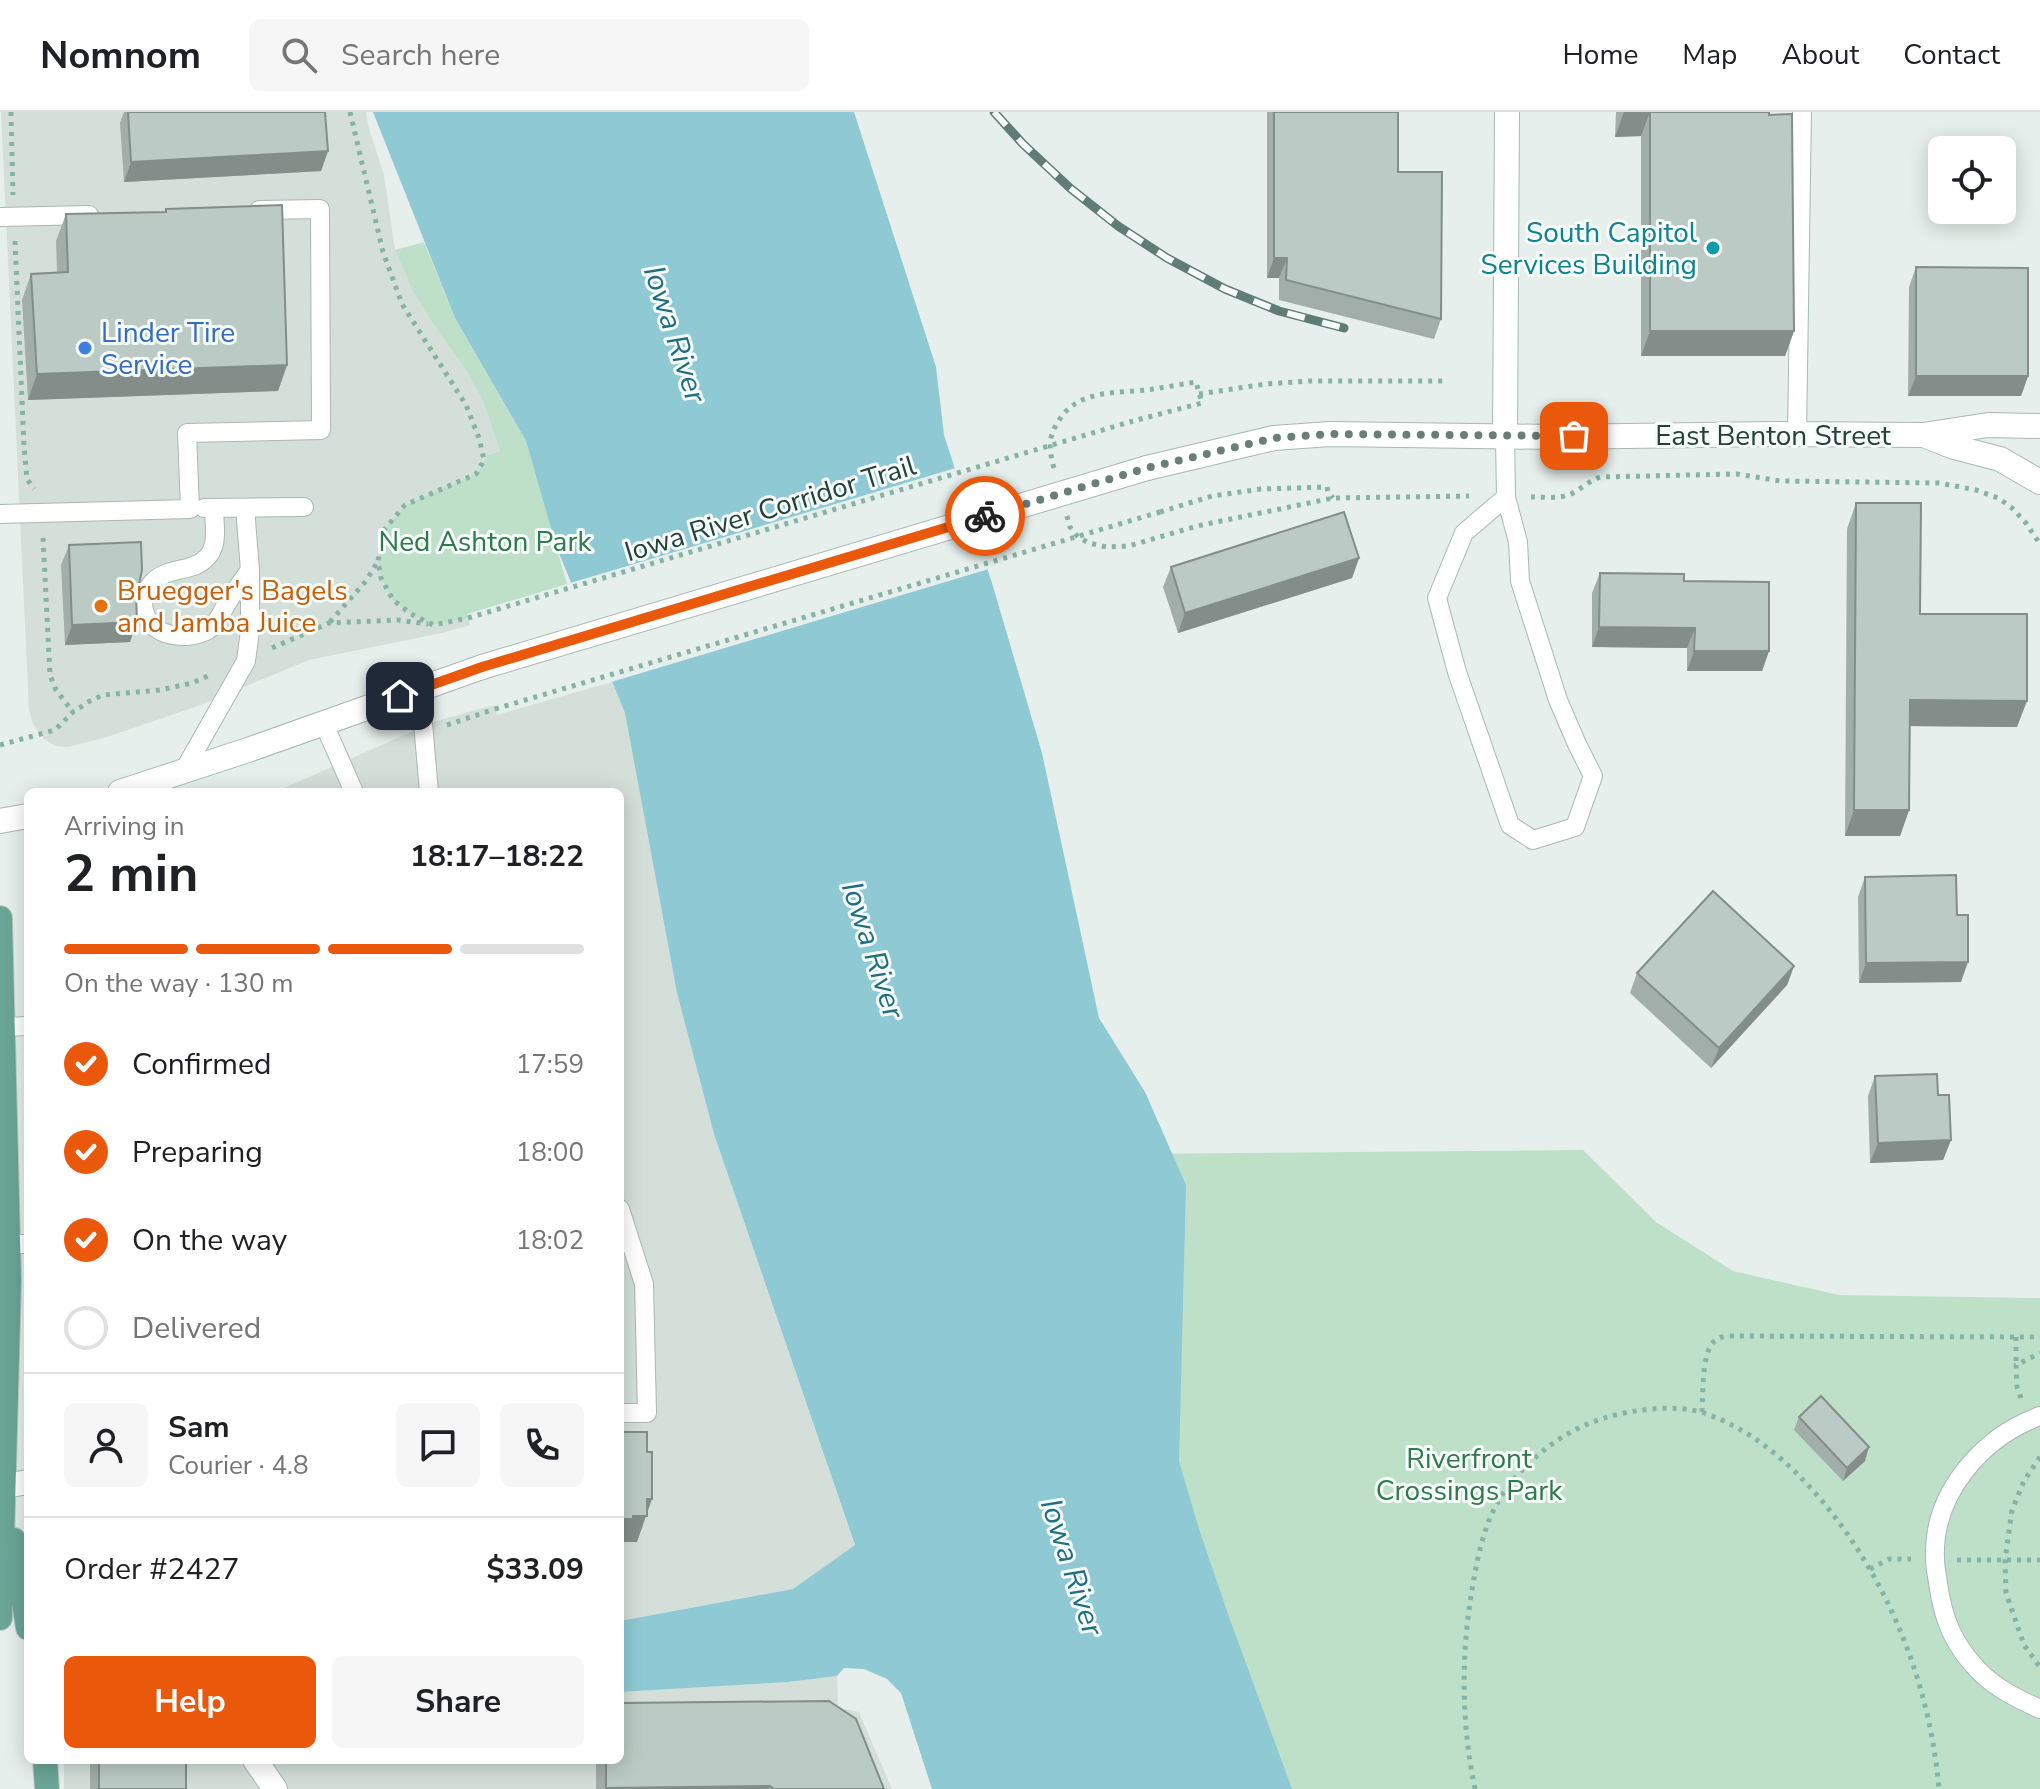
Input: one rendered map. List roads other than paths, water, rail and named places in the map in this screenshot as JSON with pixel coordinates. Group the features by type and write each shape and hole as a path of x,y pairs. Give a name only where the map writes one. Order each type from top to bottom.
{"main road":[{"path":"0,918 3,1027 18,1244 4,1280 11,1485 24,1594"},
{"path":"0,1618 11,1485"},
{"path":"45,1764 47,1789"}],"street":[{"path":"1505,436 1507,112"},
{"name":"East Benton Street","path":"133,788 482,667 1147,468 1274,438 1330,434 1923,435 1988,425 2040,426"},
{"path":"1923,435 2000,459 2040,482"},
{"path":"0,821 24,817"},
{"path":"258,1764 275,1789"}],"lane":[{"path":"1797,434 1802,112"},
{"path":"190,509 187,433 321,430 320,209 243,211"},
{"path":"7,217 106,215"},
{"path":"1505,436 1506,497 1518,542 1520,581 1558,700 1593,776 1575,827 1533,840 1510,825 1457,672 1437,598 1464,533 1506,497"},
{"path":"0,514 304,507"},
{"path":"214,508 215,544 204,560 163,574 152,582 142,606 145,617 155,629 165,634 178,636 208,630 219,620 226,603 250,570"},
{"path":"183,772 246,661 250,631 250,570 245,508"},
{"path":"420,689 429,788"},
{"path":"324,724 352,788"},
{"path":"3,1027 24,1026"},
{"path":"624,1222 644,1284 647,1413 624,1413"},
{"path":"2032,1412 1978,1454 1958,1479 1943,1510 1935,1542 1935,1559 1942,1611 1957,1644 1979,1672 2008,1694 2040,1709"}],"water":[{"name":"Iowa River","path":"373,112 854,112 936,367 944,435 1042,753 1099,1018 1145,1092 1186,1185 1179,1461 1229,1617 1292,1789 932,1789 901,1693 887,1679 864,1669 844,1668 837,1676 788,1682 624,1692 624,1620 793,1589 855,1545 714,1134 677,993 625,713 556,546 526,441 455,318"}],"railway":[{"path":"994,112 1070,188 1118,226 1167,258 1225,289 1279,311 1344,328"}],"place":[{"name":"South Capitol Services Building","path":"1713,248"},
{"name":"Linder Tire Service","path":"85,348"},
{"name":"Bruegger's Bagels and Jamba Juice","path":"101,606"}],"park label":[{"name":"Ned Ashton Park","path":"485,541"},
{"name":"Riverfront Crossings Park","path":"1469,1474"}]}
